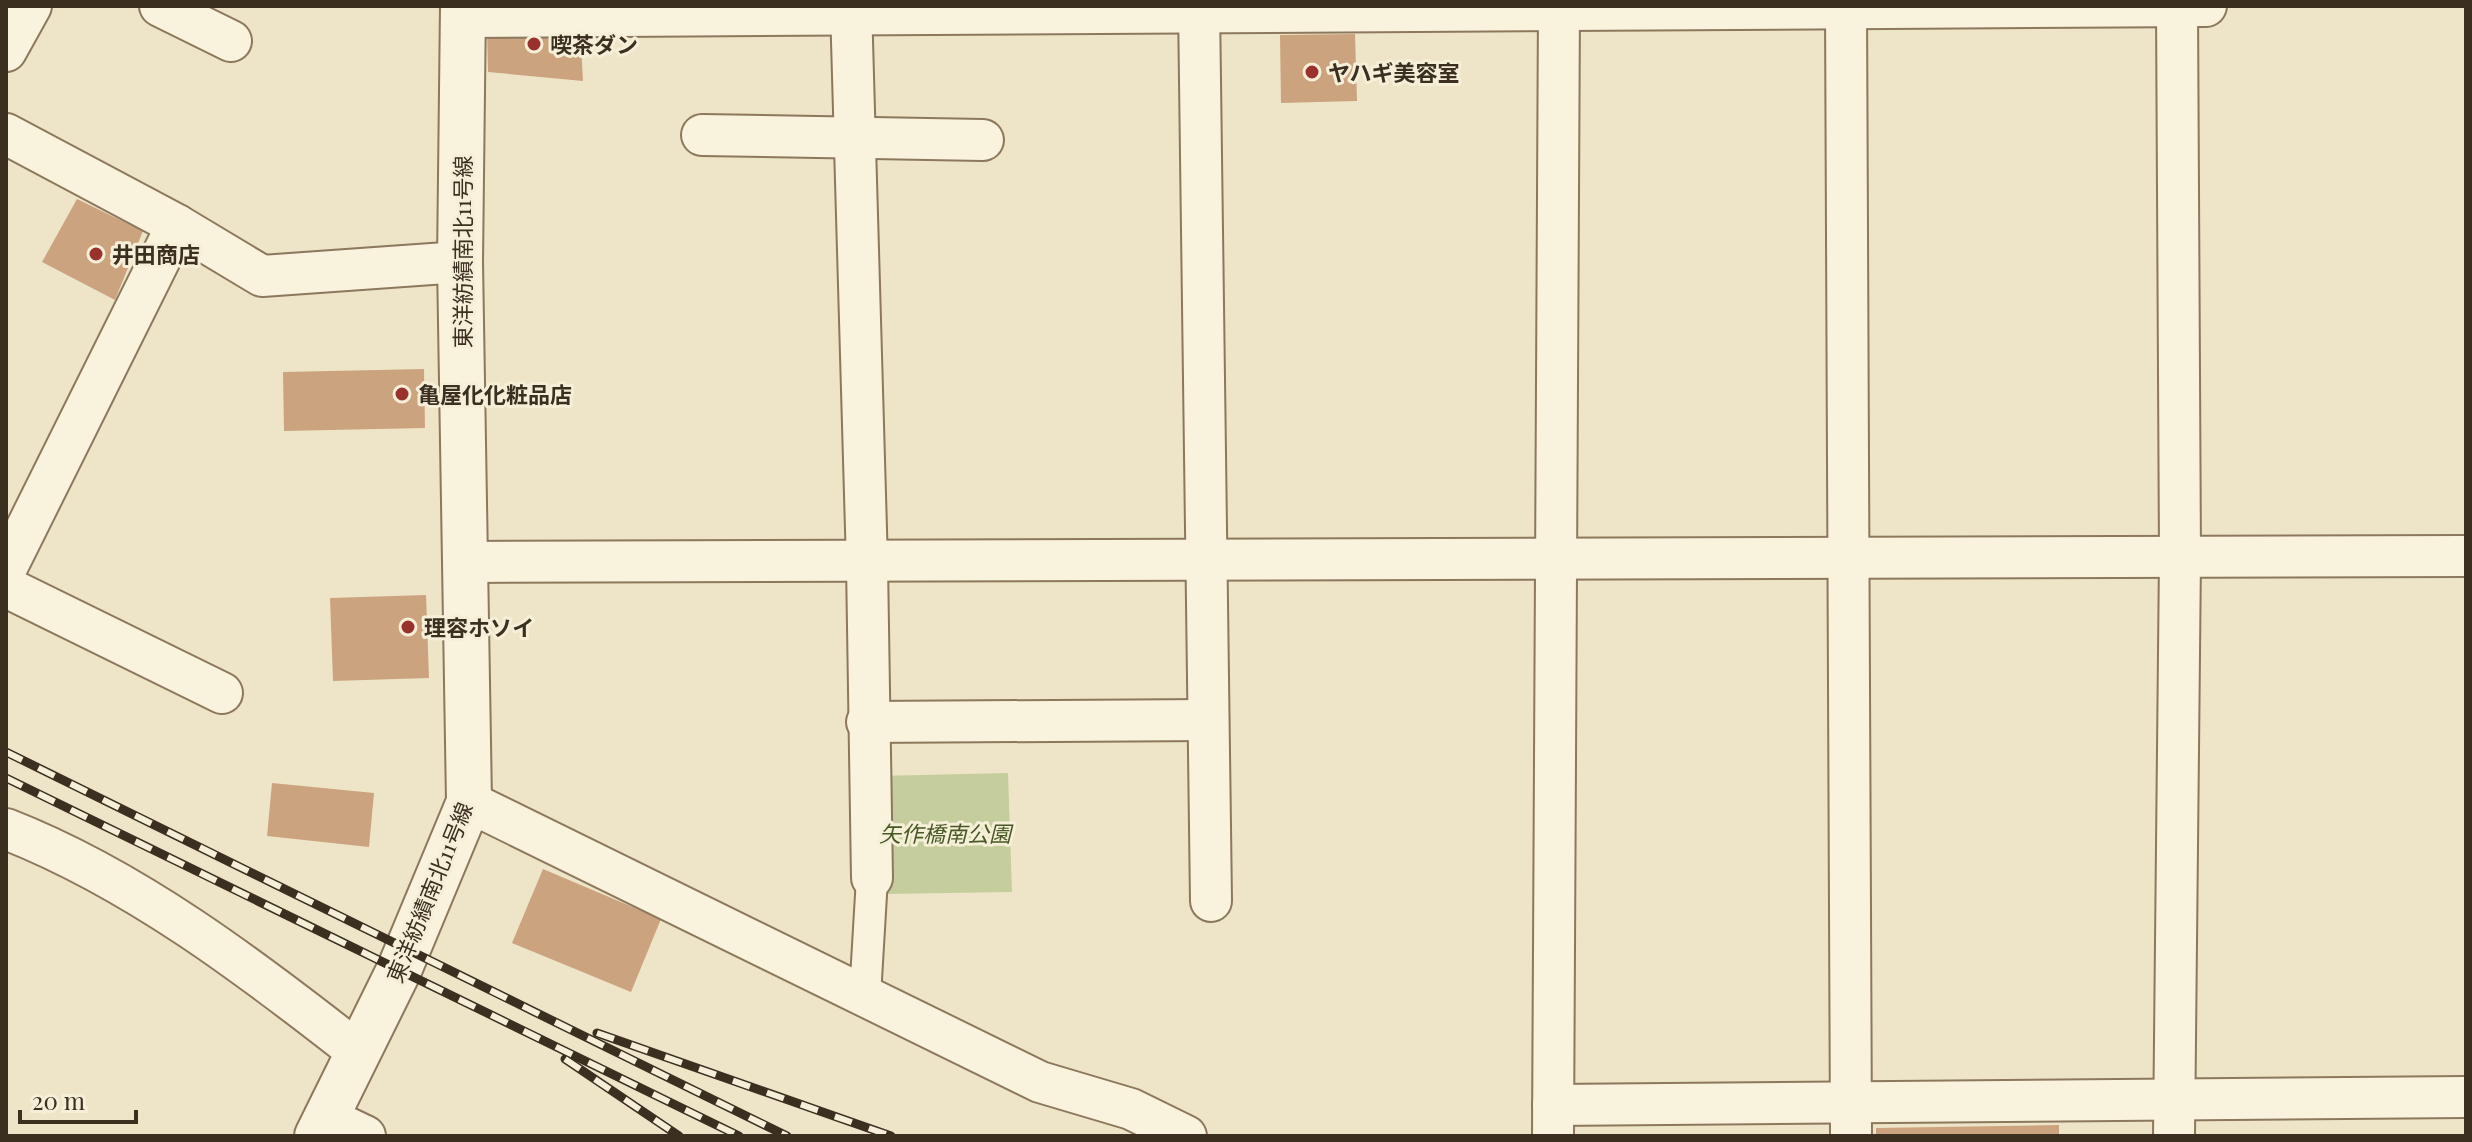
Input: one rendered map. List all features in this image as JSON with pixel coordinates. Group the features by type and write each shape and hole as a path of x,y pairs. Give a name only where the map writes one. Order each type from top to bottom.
{"street":[{"path":"6,51 31,6"},
{"path":"160,6 231,41"},
{"path":"2174,1118 2180,557 2177,6"},
{"path":"463,12 2206,6"},
{"path":"1846,7 1851,1119"},
{"path":"1559,8 1553,1121 2174,1118 2466,1097"},
{"path":"1199,9 1211,901"},
{"path":"851,10 867,564 867,722 872,878 865,996"},
{"name":"東洋紡績南北11号線","path":"336,1130 358,1052 404,960 469,802 460,262 463,12"},
{"path":"6,134 177,225 262,276 460,262"},
{"path":"702,135 983,140"},
{"path":"6,569 177,225"},
{"path":"465,562 867,564 2466,556"},
{"path":"6,587 222,693"},
{"path":"867,722 1208,720"},
{"path":"469,802 1040,1082 1131,1109 1186,1136"},
{"path":"6,829 59,850 251,968 358,1052"}],"green space":[{"name":"矢作橋南公園","path":"1008,773 1012,892 884,894 878,776"}],"building":[{"path":"580,25 583,81 488,72 487,30"},
{"path":"1355,34 1357,101 1281,103 1280,35"},
{"path":"77,199 143,231 115,300 42,262"},
{"path":"424,369 425,428 284,431 283,372"},
{"path":"426,595 429,678 333,681 330,598"},
{"path":"272,783 374,793 369,847 267,836"},
{"path":"543,869 661,919 631,992 512,943"},
{"path":"2059,1125 2059,1136 1876,1136 1876,1128"}],"railway":[{"path":"6,752 787,1136"},
{"path":"6,778 739,1136"},
{"path":"597,1033 891,1136"},
{"path":"565,1059 679,1136"}],"place":[{"name":"喫茶ダン","path":"534,44"},
{"name":"ヤハギ美容室","path":"1312,72"},
{"name":"井田商店","path":"96,254"},
{"name":"亀屋化化粧品店","path":"402,394"},
{"name":"理容ホソイ","path":"408,627"}]}
